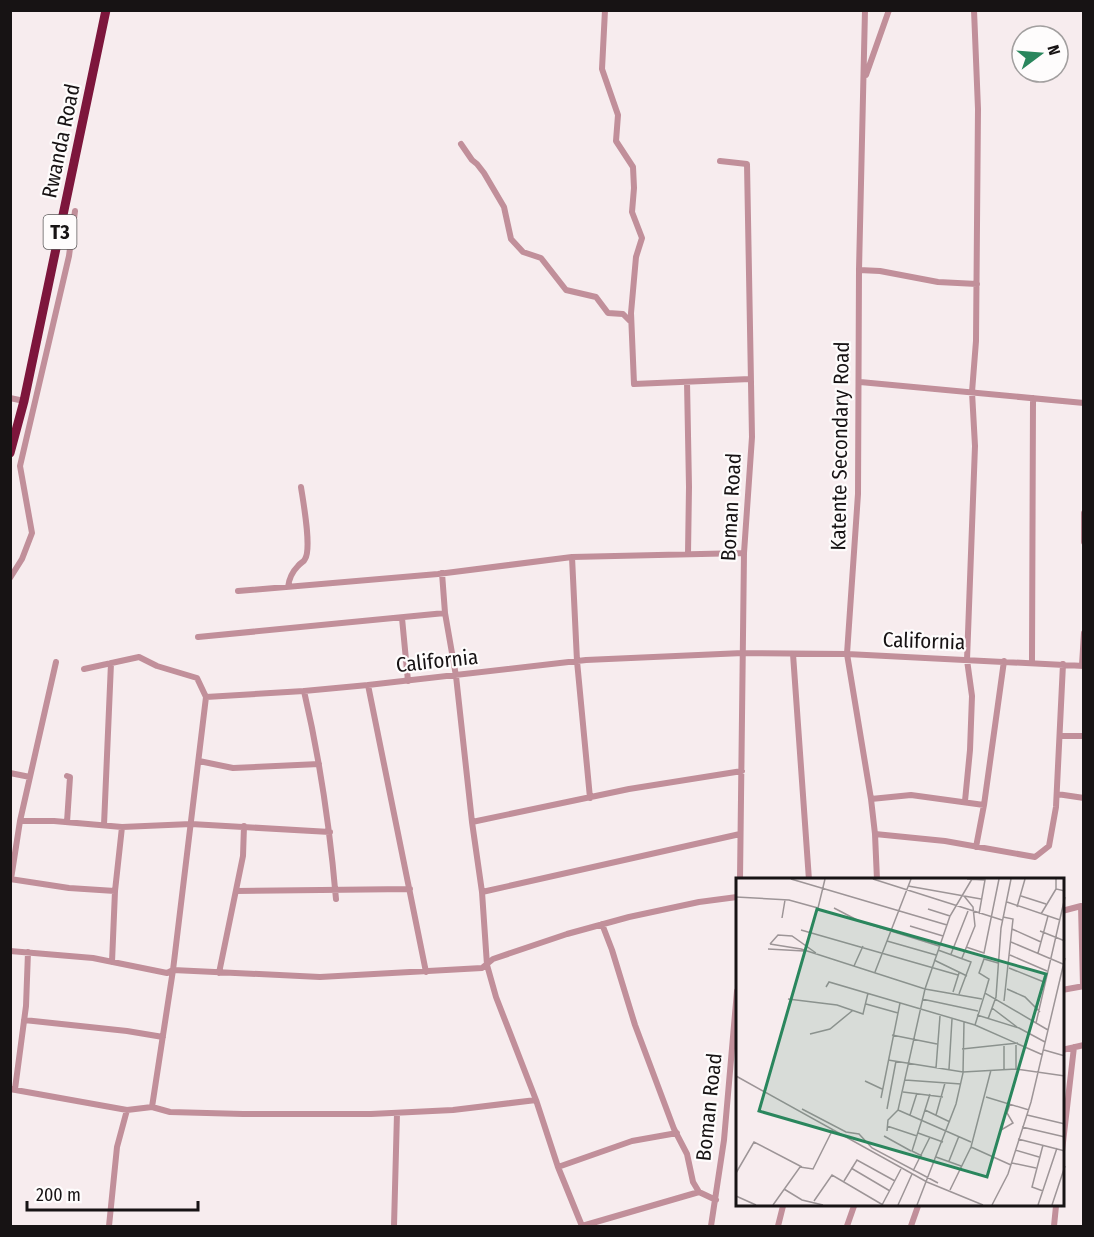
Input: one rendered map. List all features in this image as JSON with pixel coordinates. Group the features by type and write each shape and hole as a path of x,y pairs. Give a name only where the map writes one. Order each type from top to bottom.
{"highway":[{"name":"Rwanda Road","path":"10,453 24,401 106,10"}],"street":[{"path":"605,10 602,69 618,115 616,141 633,167 632,212 642,238 636,257 631,322 634,384 750,379"},
{"name":"Katente Secondary Road","path":"866,10 859,270 858,494 847,654 871,799 877,878"},
{"path":"864,81 889,10"},
{"path":"965,801 972,696 967,660 975,446 972,392 977,284 978,108 974,10"},
{"path":"461,144 504,207 511,239 517,246 523,252 541,258 566,290 596,297 608,313 623,314 631,322"},
{"name":"Boman Road","path":"720,161 747,164 752,437 744,553 740,878"},
{"path":"10,578 22,559 32,533 20,466 69,256 75,211"},
{"path":"859,270 880,271 938,282 977,284"},
{"path":"687,382 688,554"},
{"path":"860,382 1083,403"},
{"path":"10,398 24,401"},
{"path":"1032,662 1033,398"},
{"path":"288,587 296,568 306,559 308,549 301,487"},
{"path":"1083,513 1083,542"},
{"path":"238,591 442,573 572,557 744,553"},
{"path":"572,557 577,661 590,798"},
{"path":"442,573 445,614 456,676 482,892 487,964 496,997 582,1226 699,1192"},
{"path":"198,637 445,614"},
{"path":"402,618 408,681"},
{"path":"1083,633 1083,665"},
{"name":"California","path":"206,697 368,685 577,661 743,653 847,654 1083,665"},
{"path":"793,654 809,878"},
{"path":"84,669 139,657 157,666 197,678 206,697 173,970 152,1107"},
{"path":"976,847 1005,661"},
{"path":"56,662 20,821 11,879 69,888 115,891"},
{"path":"104,825 111,663"},
{"path":"875,834 945,841 1035,857 1049,846 1057,794 1063,664"},
{"path":"368,685 426,972"},
{"path":"304,691 330,832 336,899"},
{"path":"1061,736 1083,736"},
{"path":"199,761 233,768 319,764"},
{"path":"472,822 629,789 742,771"},
{"path":"10,773 30,777"},
{"path":"67,776 70,777 70,785 67,822"},
{"path":"1057,794 1083,798"},
{"path":"871,799 910,795 984,805"},
{"path":"20,821 122,827 191,824 330,832"},
{"path":"219,973 243,856 244,826"},
{"path":"112,962 115,891 122,827"},
{"path":"482,892 740,834"},
{"path":"236,891 410,889"},
{"path":"10,951 112,962 167,973 173,970 320,977 482,968 493,959 602,924 699,902 736,897"},
{"path":"1064,910 1081,906 1083,986 1064,990"},
{"path":"602,924 634,1025 687,1154 693,1182 699,1192 716,1200"},
{"path":"28,952 24,1020 13,1089 127,1110 152,1107 170,1112 397,1113 453,1110 536,1100"},
{"name":"Boman Road","path":"711,1227 723,1140 736,1002"},
{"path":"24,1020 163,1037"},
{"path":"1064,1050 1083,1045"},
{"path":"1064,1134 1074,1047"},
{"path":"109,1227 117,1147 127,1110"},
{"path":"394,1227 397,1113"},
{"path":"558,1167 632,1141 677,1133"},
{"path":"778,1227 783,1207"},
{"path":"848,1227 854,1207"},
{"path":"911,1227 918,1207"},
{"path":"1054,1227 1056,1207"}]}
